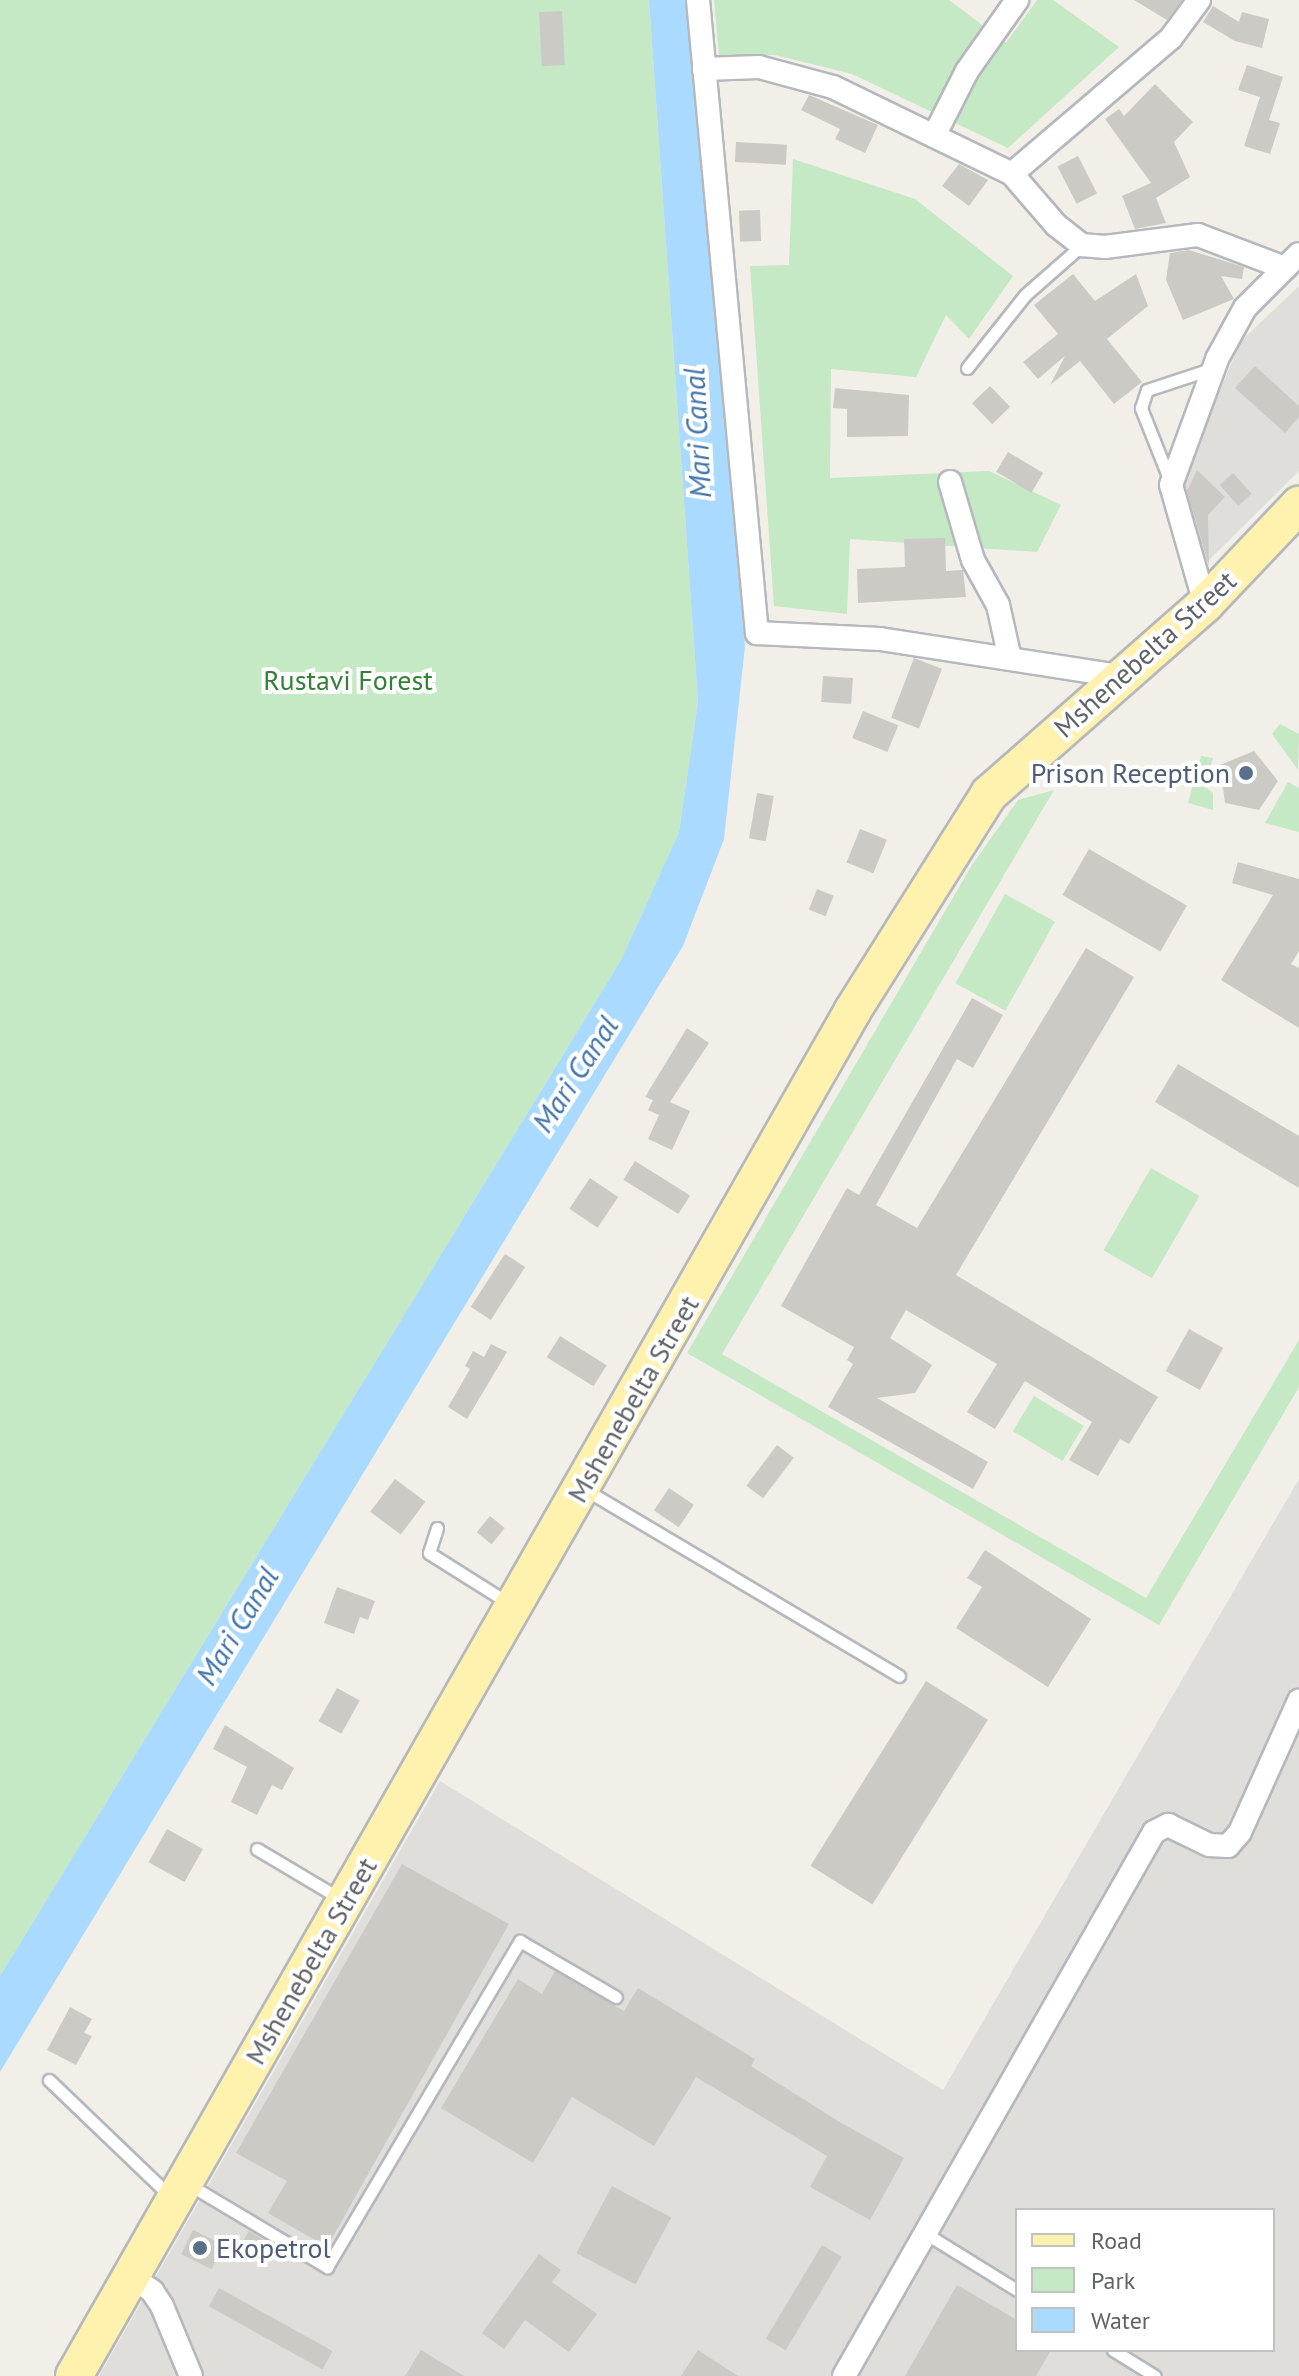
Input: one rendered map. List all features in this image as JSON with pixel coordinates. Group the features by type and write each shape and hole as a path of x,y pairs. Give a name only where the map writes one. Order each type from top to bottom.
{"main road":[{"name":"Mshenebelta Street","path":"74,2376 853,1010 989,794 1205,604 1299,505"}],"street":[{"path":"698,0 757,633 880,639 1120,676"},
{"path":"934,136 967,71 1017,0"},
{"path":"1012,174 1171,38 1199,0"},
{"path":"704,69 759,67 833,87 1012,174 1056,225 1082,245 1105,247 1198,235 1292,261 1245,308 1214,368 1171,485 1205,604"},
{"path":"950,482 973,560 998,605 1010,659"},
{"path":"844,2376 1154,1832 1168,1825 1209,1845 1228,1846 1240,1832 1299,1701"},
{"path":"130,2276 152,2291 162,2306 191,2376"}],"lane":[{"path":"967,368 1025,295 1082,245"},
{"path":"1171,485 1141,408 1147,390 1214,368"},
{"path":"582,1487 899,1676"},
{"path":"437,1528 429,1553 514,1606"},
{"path":"257,1849 346,1901"},
{"path":"49,2080 180,2191 327,2267 520,1941 616,1997"},
{"path":"925,2233 1015,2289"},
{"path":"1116,2352 1155,2376"}],"shaded area":[{"path":"1299,286 1299,471 1200,569 1178,489 1241,341"},
{"path":"1299,1479 1299,2376 99,2376 440,1781 943,2090"}],"green space":[{"name":"Rustavi Forest","path":"0,0 649,0 698,702 679,832 621,960 0,1976"},
{"path":"714,0 949,0 1006,43 1037,0 1053,0 1119,47 1008,148 852,74 775,55 719,55"},
{"path":"793,159 915,199 1013,276 969,339 946,315 916,377 831,369 830,478 989,471 1061,505 1037,552 850,539 847,614 774,606 750,266 789,265"},
{"path":"1280,724 1299,734 1298,770 1272,734"},
{"path":"1201,756 1213,758 1204,786 1213,793 1213,810 1188,803"},
{"path":"1288,782 1299,788 1299,832 1265,823"},
{"path":"1054,790 722,1354 1146,1598 1299,1340 1299,1387 1159,1625 687,1353 972,865 1018,800"},
{"path":"1005,894 1055,922 1005,1011 956,983"},
{"path":"1151,1168 1199,1196 1152,1278 1104,1250"},
{"path":"1034,1396 1084,1426 1063,1461 1013,1431"}],"water":[{"name":"Mari Canal","path":"649,0 688,0 745,646 724,839 683,946 0,2072 0,1976 621,960 679,832 698,702"}],"building":[{"path":"1134,0 1182,0 1167,20"},
{"path":"1213,6 1239,22 1242,12 1269,19 1262,48 1235,41 1203,22"},
{"path":"562,11 565,65 542,66 539,12"},
{"path":"1247,65 1283,77 1269,120 1280,123 1270,154 1244,146 1260,97 1238,90"},
{"path":"1155,84 1193,122 1174,142 1190,177 1156,198 1166,223 1135,229 1122,196 1151,183 1105,119 1119,109 1124,116"},
{"path":"809,95 878,125 865,153 835,139 840,129 801,110"},
{"path":"736,142 787,145 786,165 735,162"},
{"path":"1078,156 1097,193 1077,204 1058,166"},
{"path":"959,164 988,180 969,206 942,186"},
{"path":"760,210 761,241 740,242 739,211"},
{"path":"1189,250 1244,267 1242,279 1221,276 1234,299 1183,320 1166,280 1170,253"},
{"path":"1073,274 1095,301 1136,274 1148,306 1107,339 1142,382 1114,404 1080,361 1050,385 1065,356 1038,379 1023,362 1058,334 1034,305"},
{"path":"1255,366 1299,406 1299,417 1285,433 1235,388"},
{"path":"990,386 1010,407 992,424 972,403"},
{"path":"835,388 909,395 908,436 847,437 847,409 833,408"},
{"path":"1008,452 1043,473 1031,493 996,472"},
{"path":"1197,470 1225,497 1208,515 1209,566 1187,491"},
{"path":"1233,473 1252,494 1238,506 1220,485"},
{"path":"945,538 946,571 963,570 966,597 858,603 857,569 905,567 904,539"},
{"path":"914,658 942,669 919,729 891,718"},
{"path":"823,676 853,678 851,704 821,702"},
{"path":"863,711 898,725 887,752 852,738"},
{"name":"Prison Reception","path":"1254,751 1278,781 1259,810 1225,803 1220,765"},
{"path":"757,793 774,796 766,841 749,838"},
{"path":"860,829 887,840 873,873 847,862"},
{"path":"1089,849 1187,906 1160,951 1062,895"},
{"path":"1238,862 1299,879 1299,951 1291,964 1299,968 1299,1028 1221,980 1273,895 1232,883"},
{"path":"817,889 834,896 825,916 809,909"},
{"path":"1086,948 1134,977 956,1275 1158,1397 1129,1444 1120,1439 1098,1476 1069,1460 1092,1422 1025,1381 995,1429 967,1412 997,1364 906,1310 890,1338 932,1365 915,1393 877,1398 988,1462 973,1489 828,1407 853,1364 847,1360 854,1347 781,1306 847,1188 859,1195 972,998 1003,1015 973,1068 957,1059 876,1205 917,1228"},
{"path":"687,1028 709,1043 670,1102 690,1111 672,1150 648,1139 659,1115 648,1110 653,1100 645,1097"},
{"path":"1178,1064 1299,1136 1299,1188 1155,1102"},
{"path":"635,1161 690,1195 678,1214 623,1180"},
{"path":"590,1178 618,1197 597,1228 569,1209"},
{"path":"505,1254 525,1267 491,1320 471,1307"},
{"path":"1189,1329 1223,1348 1200,1390 1166,1371"},
{"path":"560,1336 607,1365 593,1386 547,1357"},
{"path":"491,1344 507,1352 467,1419 448,1407 470,1369 465,1366 473,1351 484,1357"},
{"path":"777,1445 794,1458 763,1498 746,1486"},
{"path":"395,1479 425,1502 401,1535 370,1512"},
{"path":"669,1488 694,1505 679,1527 654,1510"},
{"path":"490,1516 505,1528 492,1544 477,1532"},
{"path":"985,1550 1091,1619 1048,1687 956,1628 982,1587 967,1578"},
{"path":"337,1587 375,1601 368,1620 360,1617 354,1634 324,1623"},
{"path":"926,1681 988,1720 872,1905 810,1866"},
{"path":"337,1688 360,1701 341,1734 319,1721"},
{"path":"225,1725 294,1768 282,1790 272,1785 257,1815 231,1802 247,1767 213,1749"},
{"path":"167,1829 203,1849 184,1882 149,1862"},
{"path":"402,1864 509,1924 327,2247 268,2213 287,2181 236,2153"},
{"path":"555,1971 624,2011 638,1988 755,2059 751,2066 904,2158 870,2220 810,2187 827,2156 696,2077 654,2146 572,2097 533,2163 441,2108 518,1979 542,1994"},
{"path":"70,2007 92,2019 84,2033 92,2036 76,2065 47,2050"},
{"path":"612,2186 671,2217 635,2285 576,2253"},
{"path":"193,2230 224,2245 212,2269 181,2254"},
{"path":"249,2231 264,2240 252,2259 237,2251"},
{"path":"822,2245 842,2257 786,2350 766,2338"},
{"path":"539,2254 561,2270 552,2282 597,2314 569,2352 525,2320 504,2349 482,2333"},
{"path":"957,2285 1015,2319 1015,2352 1050,2352 1036,2376 905,2376"},
{"path":"219,2288 333,2351 323,2369 209,2306"},
{"path":"421,2350 464,2376 405,2376"},
{"path":"698,2350 738,2376 681,2376"}],"place":[{"name":"Prison Reception","path":"1246,773"},
{"name":"Ekopetrol","path":"200,2248"}]}
